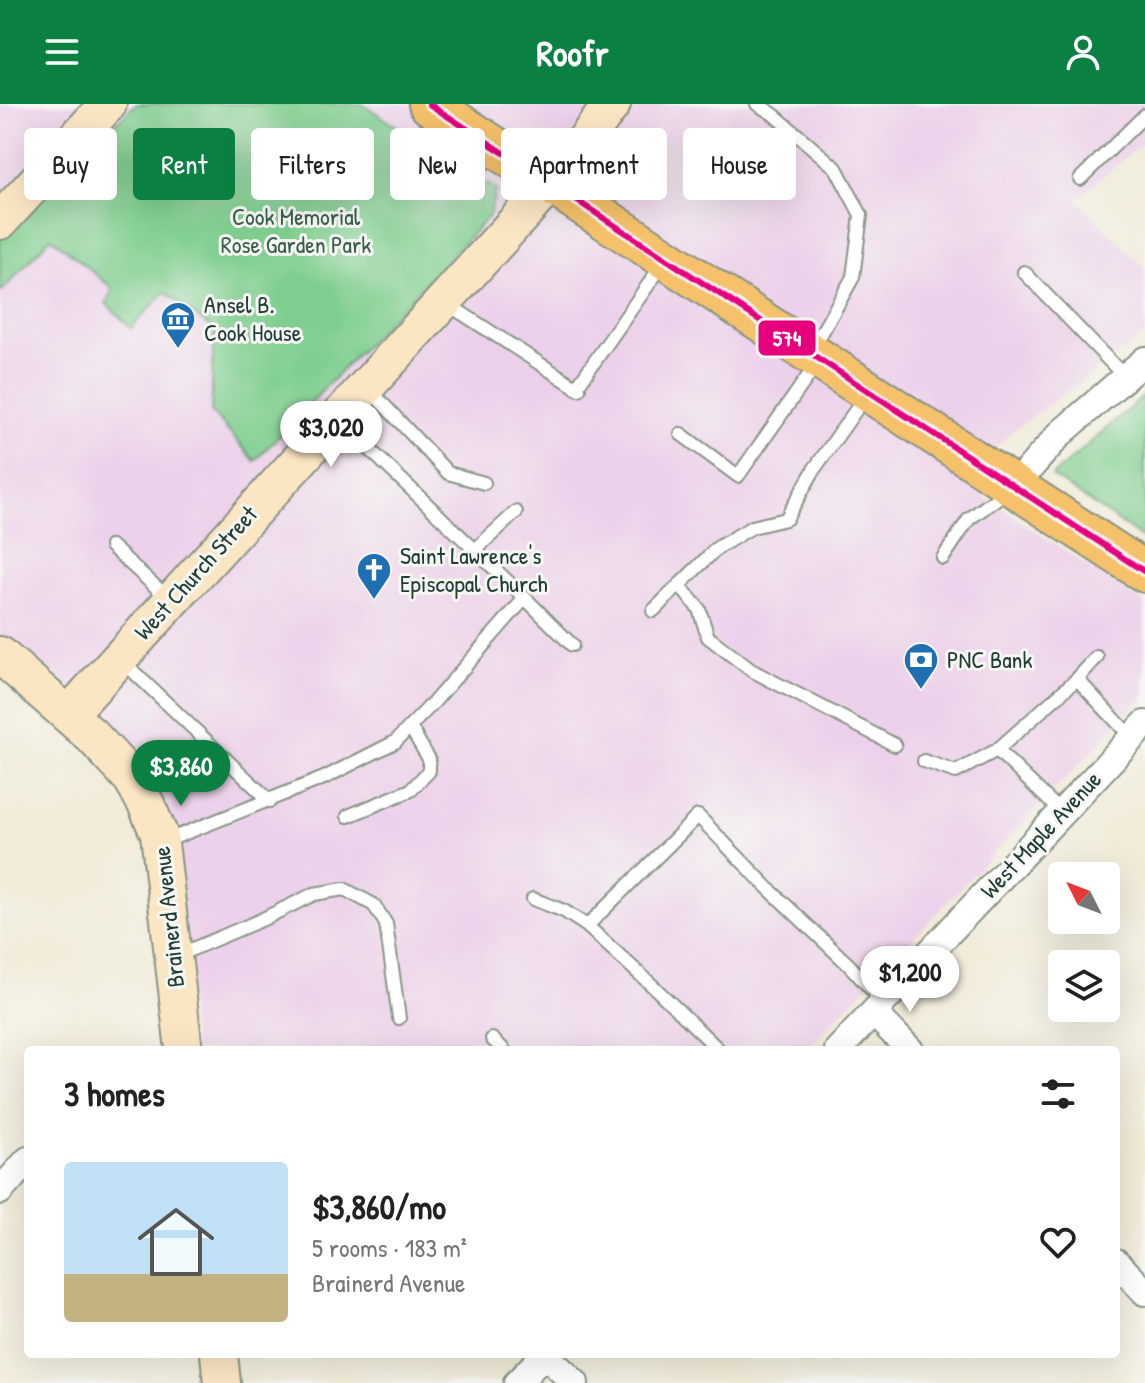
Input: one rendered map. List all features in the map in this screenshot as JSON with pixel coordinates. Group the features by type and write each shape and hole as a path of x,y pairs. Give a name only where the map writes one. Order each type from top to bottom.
{"main road":[{"path":"429,104 501,151"},
{"path":"577,200 1145,572"}],"street":[{"path":"0,221 108,104"},
{"name":"West Church Street","path":"594,128 612,104"},
{"name":"West Church Street","path":"68,715 535,200"},
{"path":"1014,486 1060,434 1135,369"},
{"name":"Brainerd Avenue","path":"0,655 92,736 132,779 147,806 159,834 184,1046"},
{"name":"West Maple Avenue","path":"842,1046 1138,731"},
{"path":"879,1008 907,1046"},
{"path":"0,1191 24,1164"},
{"path":"1120,1266 1145,1292"},
{"path":"219,1358 222,1383"},
{"path":"517,1383 540,1358"},
{"path":"548,1358 575,1383"}],"lane":[{"path":"681,434 738,476 816,356 853,277 861,215 836,168 757,104"},
{"path":"1080,179 1145,115"},
{"path":"443,301 577,388 666,259"},
{"path":"1024,272 1135,369"},
{"path":"366,386 448,473 484,483"},
{"path":"653,611 717,548 752,527 786,519 815,468 869,392"},
{"path":"337,418 572,645"},
{"path":"943,558 969,519 1014,486"},
{"path":"475,550 516,512"},
{"path":"111,546 171,601"},
{"path":"679,585 699,609 708,637 751,670 895,745"},
{"path":"160,843 324,778 395,742 525,598"},
{"path":"924,761 956,772 997,750 1077,679 1097,657"},
{"path":"120,659 270,801"},
{"path":"1077,679 1138,731"},
{"path":"348,816 411,790 429,771 429,759 410,727"},
{"path":"997,750 1062,813"},
{"path":"587,926 698,816 849,965 879,1008"},
{"path":"173,957 314,894 344,889 374,905 386,924 399,1018"},
{"path":"533,899 564,911 587,926 715,1046"},
{"path":"492,1039 500,1046"}],"shaded area":[{"path":"0,104 1145,104 1145,141 1076,199 1145,269 1145,334 1009,434 964,484 1145,604 1145,695 810,1046 194,1046 169,810 145,769 0,640"}],"green space":[{"name":"Cook Memorial Rose Garden Park","path":"136,104 362,104 399,128 390,128 390,200 485,200 485,183 496,190 489,216 255,461 211,412 214,330 165,292 131,328 106,303 111,287 51,237 2,291 0,289 0,235 36,200 117,200 117,128 111,128"},
{"path":"1145,395 1145,540 1052,476"}],"transit line":[{"name":"574","path":"429,104 1145,572"}],"place":[{"name":"Ansel B. Cook House","path":"178,350"},
{"name":"Saint Lawrence's Episcopal Church","path":"374,601"},
{"name":"PNC Bank","path":"921,691"}]}
